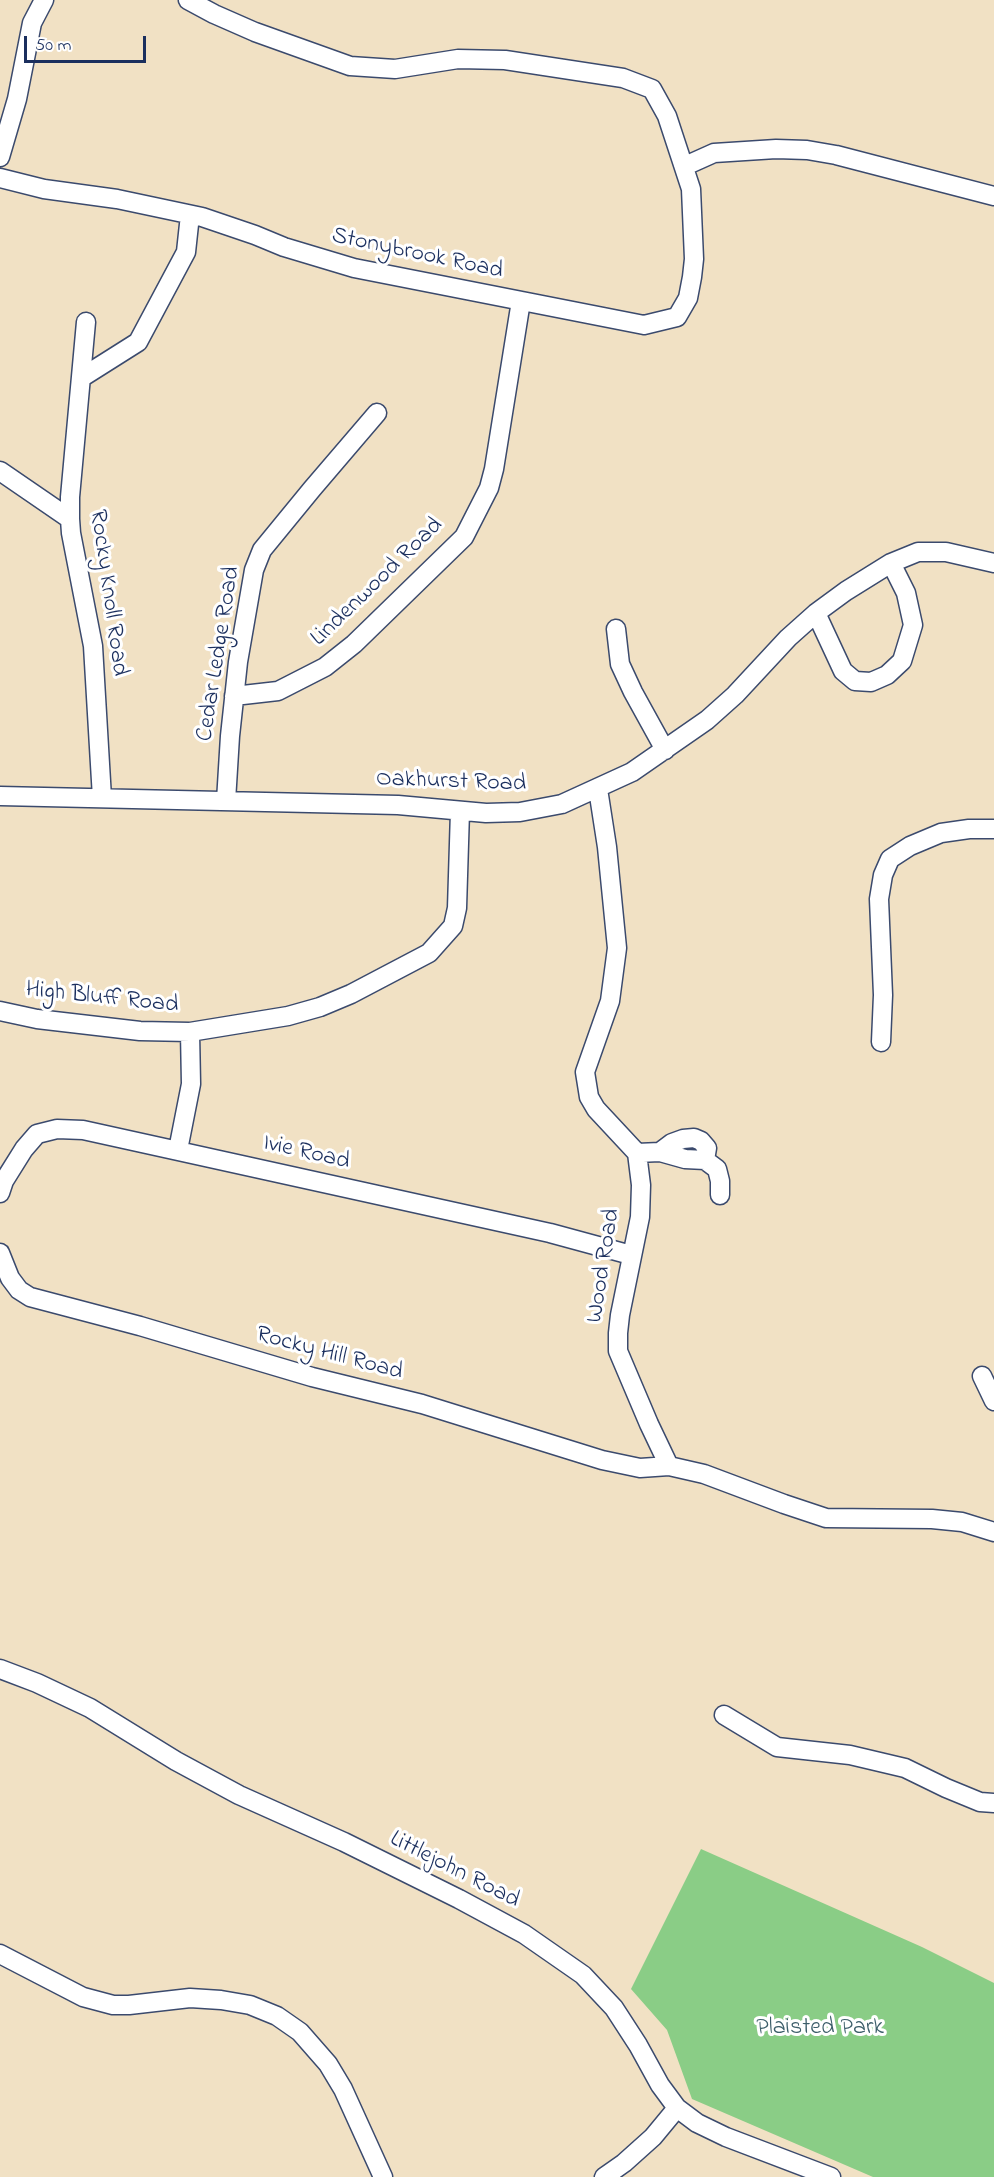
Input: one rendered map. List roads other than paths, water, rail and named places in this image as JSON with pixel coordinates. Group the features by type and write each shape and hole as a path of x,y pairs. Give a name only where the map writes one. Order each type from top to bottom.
{"street":[{"path":"0,157 17,99 32,23 44,0"},
{"name":"Stonybrook Road","path":"0,178 44,189 117,199 190,215 354,268 644,325 676,317 688,298 694,259 691,189 668,116 652,89 623,78 504,60 458,59 395,69 351,66 255,32 188,0"},
{"path":"685,166 714,153 776,149 807,150 836,155 994,196"},
{"path":"81,378 138,342 186,252 190,215"},
{"name":"Lindenwood Road","path":"234,696 278,692 325,667 354,644 464,537 489,488 494,469 521,301"},
{"name":"Rocky Knoll Road","path":"86,322 70,519 93,646 102,798"},
{"name":"Cedar Ledge Road","path":"226,801 234,696 254,570 262,550 377,413"},
{"path":"0,471 70,519"},
{"name":"Oakhurst Road","path":"0,796 398,805 486,813 538,810 562,804 632,772 707,720 816,613 891,563 918,552 946,552 994,563"},
{"path":"816,613 843,671 855,681 871,682 887,675 902,661 913,625 906,593 891,563"},
{"path":"616,629 620,664 664,750"},
{"path":"598,789 607,848 616,948 610,1001 585,1072 589,1097 596,1110 637,1153 660,1152 672,1143 683,1139 694,1138 701,1141 707,1148 705,1160 717,1168 720,1196"},
{"name":"High Bluff Road","path":"0,1011 37,1019 140,1031 190,1032 288,1016 320,1007 351,994 429,953 453,926 457,908 460,811"},
{"path":"881,1042 883,995 879,899 883,876 890,859 910,846 941,833 969,829 994,829"},
{"path":"178,1150 191,1084 190,1032"},
{"name":"Ivie Road","path":"0,1193 4,1181 29,1141 37,1134 57,1129 83,1130 550,1233 632,1255"},
{"name":"Wood Road","path":"637,1153 641,1185 640,1206 619,1324 618,1351 648,1424 669,1466"},
{"name":"Rocky Hill Road","path":"0,1253 10,1278 19,1290 30,1297 189,1340 312,1377 422,1404 602,1460 640,1468 669,1466"},
{"path":"982,1376 994,1401"},
{"path":"669,1466 704,1474 826,1518 932,1519 962,1522 994,1532"},
{"name":"Littlejohn Road","path":"0,1669 37,1683 90,1708 176,1761 228,1789 344,1842 459,1899 548,1950 583,1974 614,2008 660,2085 677,2108 697,2123 726,2137 831,2177"},
{"path":"724,1714 777,1747 850,1755 905,1768 980,1802 994,1803"},
{"path":"0,1954 83,1998 113,2005 190,1998 221,2000 250,2005 277,2016 300,2032 328,2064 383,2177"},
{"path":"604,2177 624,2163 653,2137 677,2108"}],"park label":[{"name":"Plaisted Park","path":"820,2029"}]}
